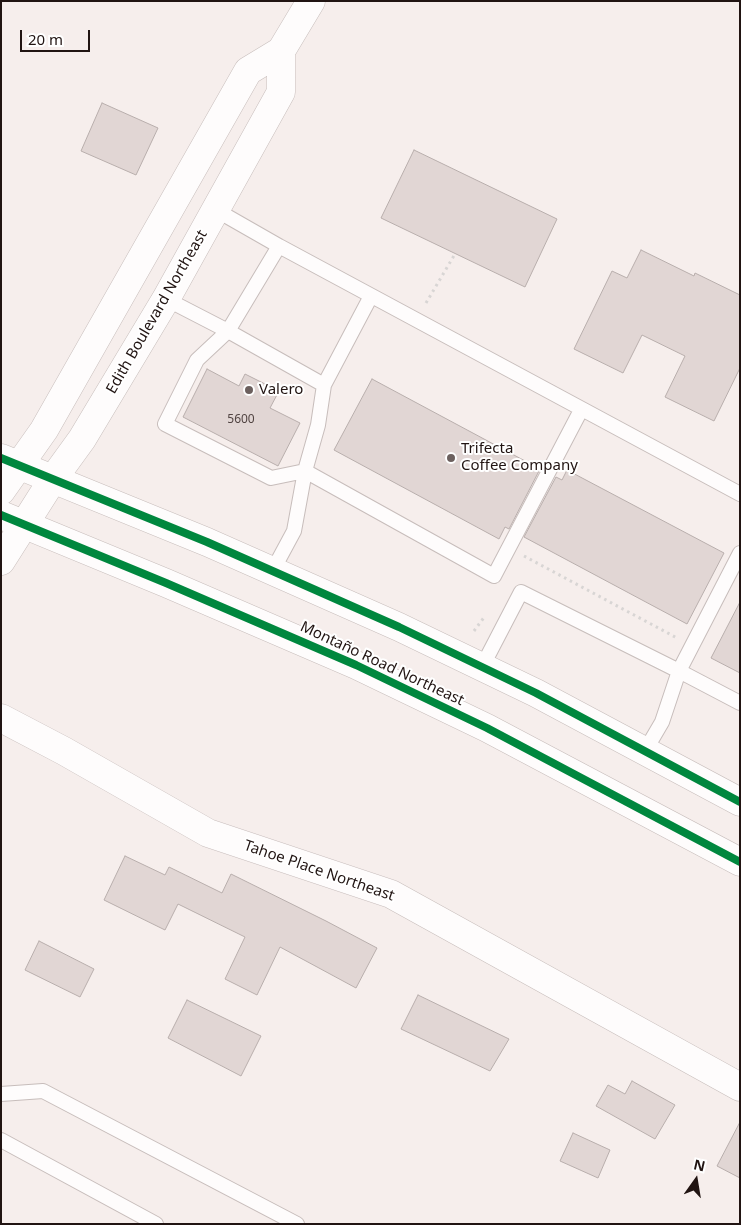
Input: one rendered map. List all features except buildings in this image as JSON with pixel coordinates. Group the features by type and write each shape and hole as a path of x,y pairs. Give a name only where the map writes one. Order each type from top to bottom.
{"street":[{"path":"1,491 10,462 44,430 248,71 281,51 311,1"},
{"name":"Edith Boulevard Northeast","path":"1,561 12,520 54,479 82,439 166,299 281,92 281,51"},
{"path":"10,462 273,570 399,627 536,693 740,802"},
{"name":"Montaño Road Northeast","path":"12,520 175,586 356,665 487,728 740,862"},
{"name":"Tahoe Place Northeast","path":"1,718 64,750 208,832 391,894 740,1087"}],"lane":[{"path":"216,210 581,410 740,494"},
{"path":"279,246 228,331 197,360 165,424 271,478 304,471 494,576 581,410"},
{"path":"273,570 294,531 304,471 318,425 324,385 371,296"},
{"path":"166,299 228,331 324,385"},
{"path":"645,751 662,722 679,671 740,553"},
{"path":"482,666 521,592 740,703"},
{"path":"1,1094 43,1090 297,1224"},
{"path":"1,1140 156,1224"}],"path":[{"path":"426,304 455,254"},
{"path":"519,553 678,639"},
{"path":"474,631 484,616"}],"cycle path":[{"path":"1,458 207,542 399,627 536,693 740,802"},
{"path":"1,515 166,583 356,665 487,728 740,862"}],"place":[{"name":"Valero","path":"249,390"},
{"name":"Trifecta Coffee Company","path":"451,458"}]}
